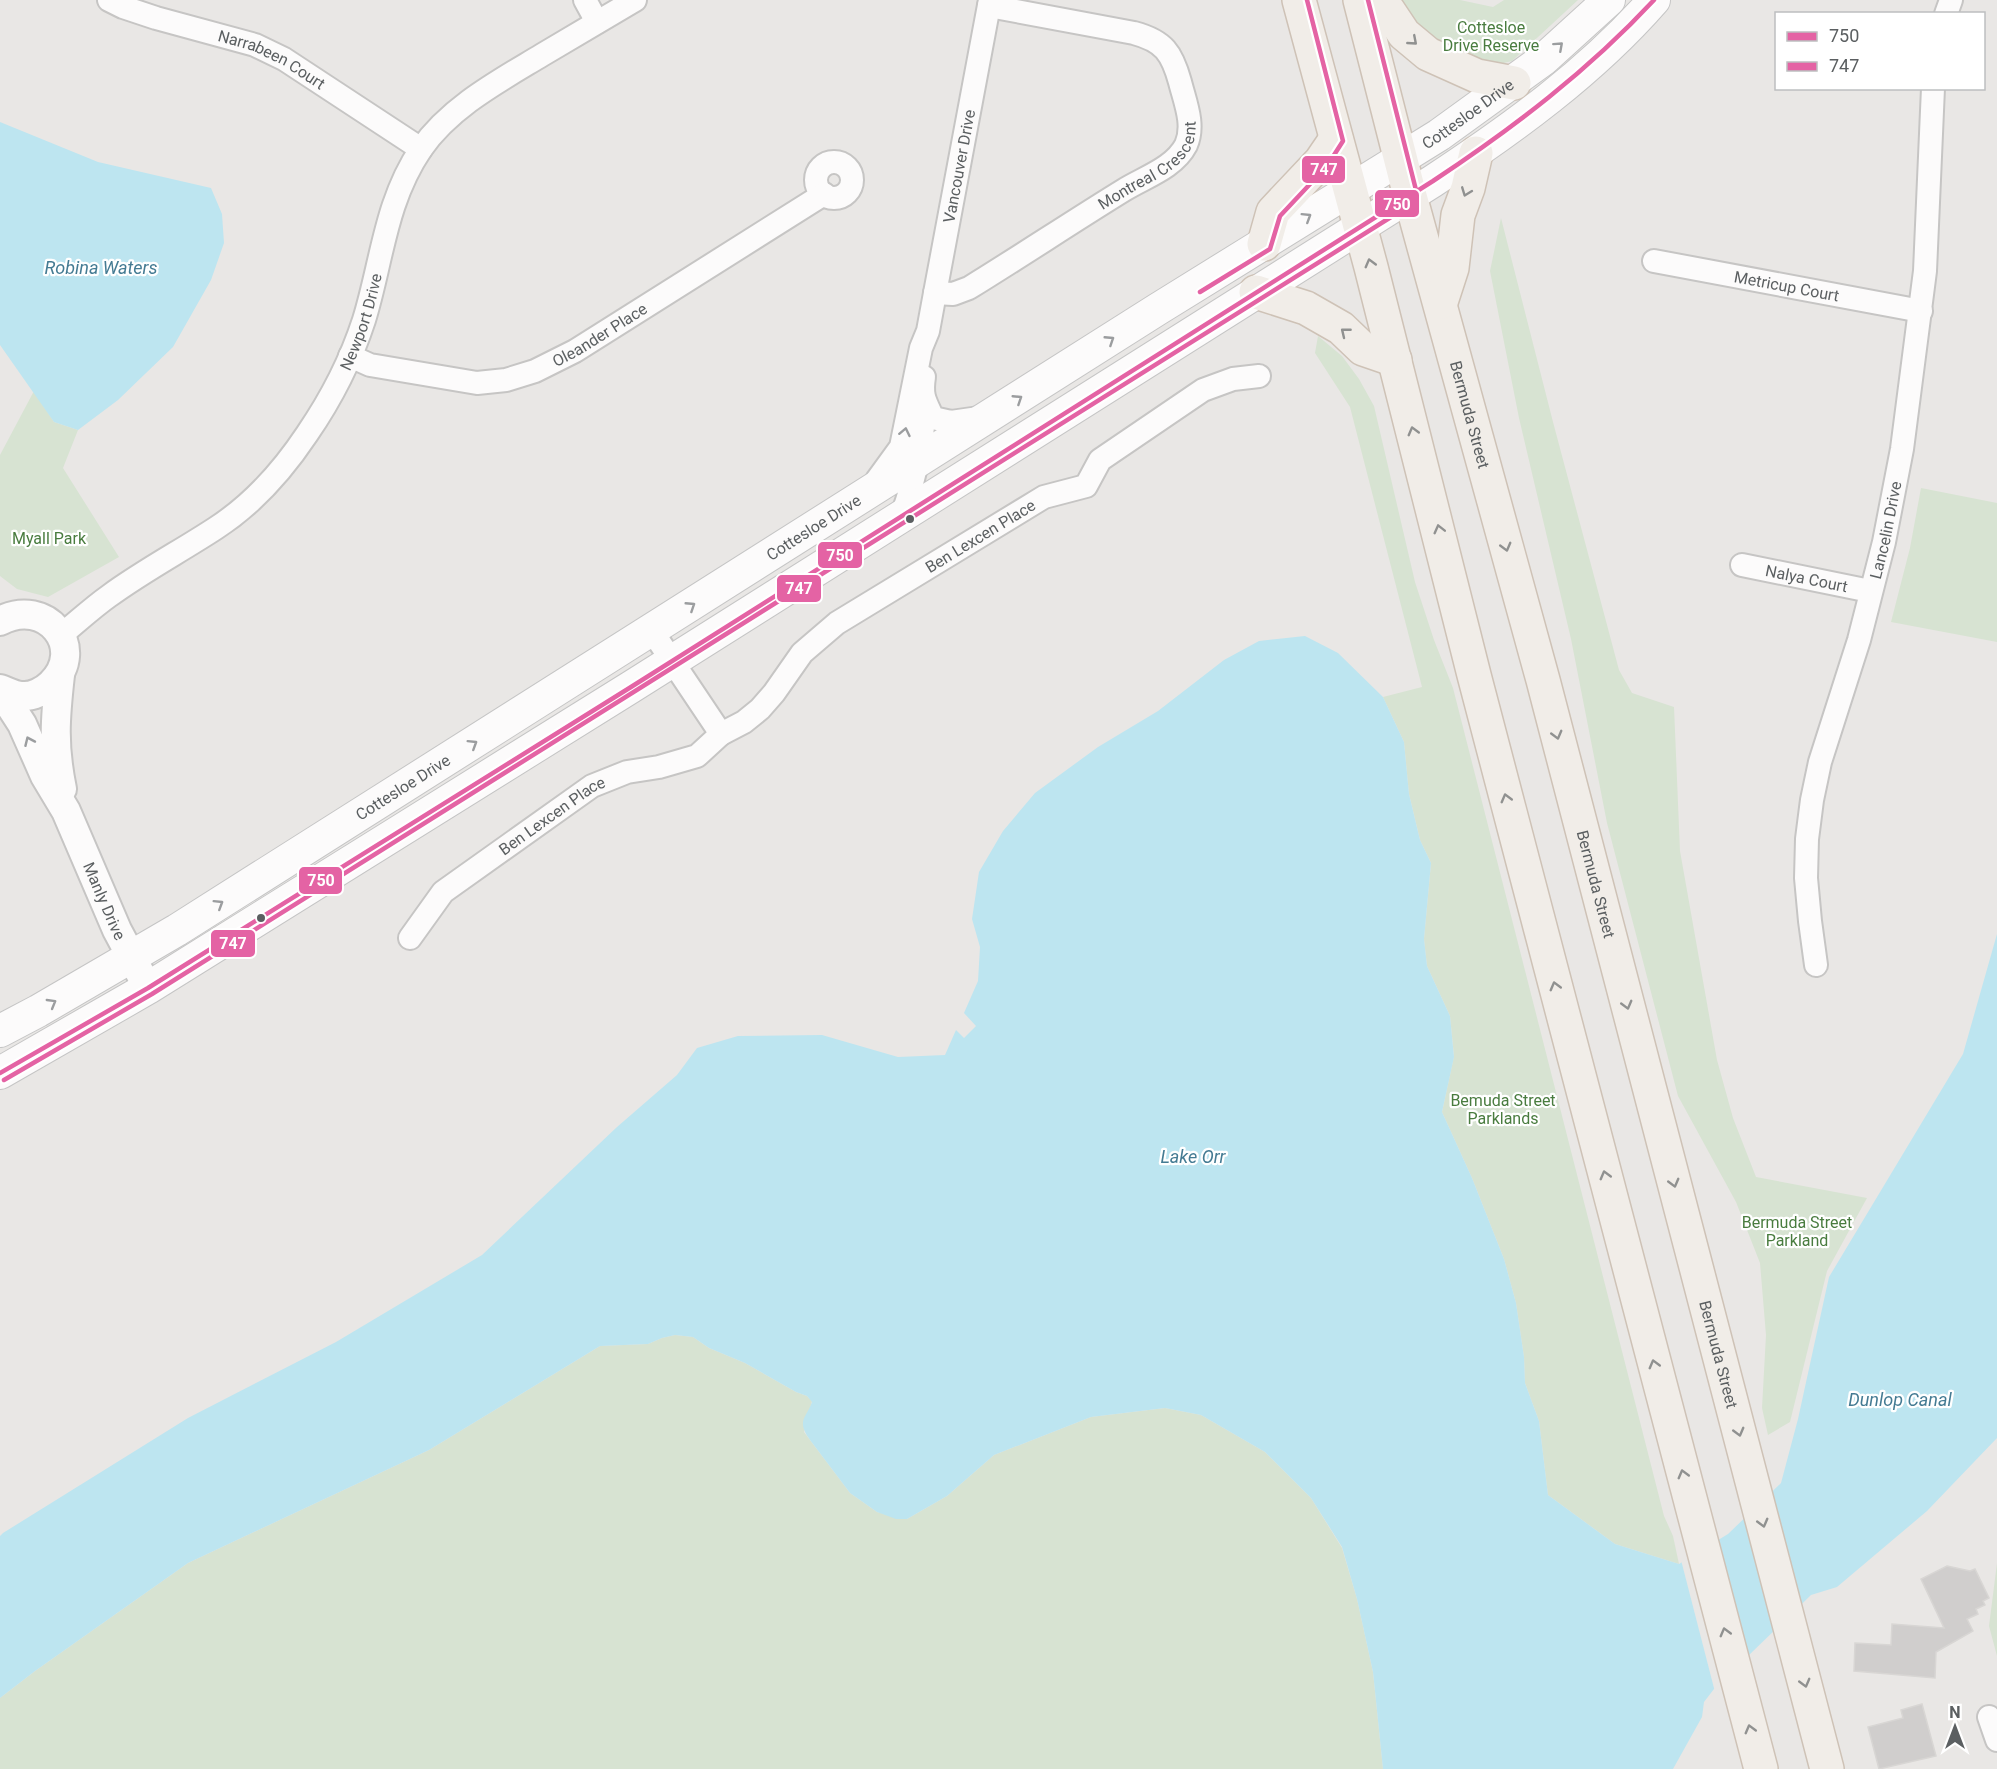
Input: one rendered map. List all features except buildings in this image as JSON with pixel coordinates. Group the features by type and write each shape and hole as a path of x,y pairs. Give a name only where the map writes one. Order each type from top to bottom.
{"main road":[{"path":"1299,0 1395,360 1474,675 1761,1769"},
{"name":"Bermuda Street","path":"1360,0 1410,196 1543,680 1827,1769"},
{"path":"1373,0 1388,10 1404,34 1428,54 1477,76 1514,83"},
{"name":"Cottesloe Drive","path":"0,1031 132,957 652,631 1158,309 1401,159 1514,83 1609,0"},
{"path":"0,1073 148,988 1410,196 1476,153 1565,86 1624,32 1654,0"},
{"path":"1264,244 1273,212 1320,161 1336,139"},
{"path":"1440,304 1452,268 1454,231 1468,188 1476,153"},
{"path":"1256,292 1313,312 1341,328 1363,349 1395,360"}],"street":[{"name":"Narrabeen Court","path":"108,0 145,14 255,45 284,59 421,149"},
{"path":"585,0 597,22"},
{"name":"Newport Drive","path":"60,636 109,596 218,527 245,506 277,474 307,434 331,396 364,321 392,208 421,149 450,116 488,88 635,0"},
{"name":"Vancouver Drive","path":"902,514 908,498 924,424 922,389 928,350 928,331 989,3"},
{"name":"Montreal Crescent","path":"935,293 953,294 969,288 1168,165 1180,155 1187,143 1190,129 1189,115 1176,68 1169,53 1161,44 1147,36 989,3"},
{"name":"Lancelin Drive","path":"1816,965 1806,878 1807,839 1812,800 1820,762 1859,639 1884,542 1908,410 1921,311 1933,90"},
{"name":"Oleander Place","path":"350,356 370,365 477,383 506,380 534,371 575,351 824,194"},
{"name":"Metricup Court","path":"1654,261 1921,311"},
{"name":"Vancouver Drive","path":"862,497 902,447 921,348 928,331"},
{"name":"Ben Lexcen Place","path":"410,938 443,892 592,786 627,772 659,767 697,756 721,734 744,722 760,709 802,653 837,623 1044,497 1086,486 1100,459 1203,390 1233,379 1259,376"},
{"path":"924,400 933,418 943,422 992,416"},
{"name":"Nalya Court","path":"1743,565 1870,591"},
{"path":"0,621 12,615 28,613 44,618 56,628 60,636"},
{"path":"652,631 721,734"},
{"name":"Manly Drive","path":"60,636 64,643 66,659 60,675 54,721 56,758 66,811"},
{"path":"0,689 21,697 44,691 60,675"},
{"name":"Manly Drive","path":"0,689 22,724 45,776 66,811 117,930 148,988"},
{"path":"1989,1717 1997,1740"}],"green space":[{"name":"Cottesloe Drive Reserve","path":"1402,0 1460,0 1493,7 1504,0 1578,0 1512,61 1491,66 1433,43 1408,15"},
{"name":"Bermuda Street Parkland","path":"1501,218 1619,670 1632,693 1674,707 1680,851 1717,1060 1733,1118 1756,1177 1867,1198 1827,1271 1790,1422 1768,1435 1762,1408 1766,1335 1760,1263 1736,1202 1678,1096 1607,823 1571,639 1519,418 1490,271"},
{"name":"Bemuda Street Parklands","path":"1318,336 1342,356 1359,379 1374,406 1415,582 1453,688 1664,1516 1673,1536 1679,1564 1615,1544 1548,1495 1539,1421 1525,1383 1524,1357 1516,1303 1504,1259 1472,1178 1442,1112 1454,1056 1450,1016 1427,966 1424,939 1431,863 1420,840 1409,794 1404,742 1383,697 1422,687 1350,407 1315,353"},
{"name":"Myall Park","path":"34,391 54,422 78,430 63,468 119,557 48,597 17,589 0,576 0,455"},
{"path":"1921,488 1997,503 1997,642 1891,622 1910,548"},
{"path":"675,1335 693,1337 709,1348 745,1363 807,1396 812,1401 804,1432 850,1493 877,1512 907,1519 947,1496 994,1455 1091,1417 1165,1408 1201,1415 1265,1452 1311,1498 1342,1548 1357,1599 1373,1672 1383,1769 0,1769 0,1698 188,1563 429,1450 600,1346 648,1344"},
{"path":"1997,1563 1997,1656 1989,1626"}],"water":[{"name":"Robina Waters","path":"0,122 98,162 211,188 222,214 224,243 211,280 173,347 118,400 78,430 54,422 0,345"},
{"name":"Lake Orr","path":"1305,636 1338,653 1383,697 1404,742 1409,794 1420,840 1431,863 1424,939 1427,966 1450,1016 1454,1057 1442,1112 1472,1178 1504,1259 1516,1303 1524,1357 1525,1383 1539,1421 1548,1495 1615,1544 1679,1564 1728,1534 1781,1483 1798,1419 1829,1277 1963,1054 1997,934 1997,1438 1927,1511 1837,1587 1811,1595 1714,1689 1704,1702 1702,1717 1673,1769 1383,1769 1373,1672 1357,1599 1342,1547 1311,1498 1265,1452 1201,1415 1165,1408 1091,1417 994,1455 947,1496 907,1519 896,1519 877,1512 850,1493 810,1440 803,1424 812,1402 807,1396 745,1363 709,1348 693,1337 675,1335 648,1344 600,1346 429,1450 188,1563 0,1698 0,1536 3,1533 188,1418 336,1342 482,1255 617,1127 677,1075 697,1048 738,1036 822,1035 898,1057 945,1055 956,1030 964,1038 976,1026 964,1013 978,981 980,947 972,919 979,872 1003,831 1035,793 1098,747 1158,711 1224,660 1259,641"}],"pier":[{"path":"1713,1539 1745,1663 1715,1692 1681,1560"}],"transit line":[{"name":"747","path":"1200,292 1270,249 1280,216 1327,166 1343,141 1307,0"},
{"name":"747","path":"4,1080 152,994 1415,202 1417,194 1368,0"},
{"name":"750","path":"0,1073 148,988 631,687 1433,181 1549,97 1603,51 1654,0"}],"water label":[{"name":"Dunlop Canal","path":"1900,1400"}]}
